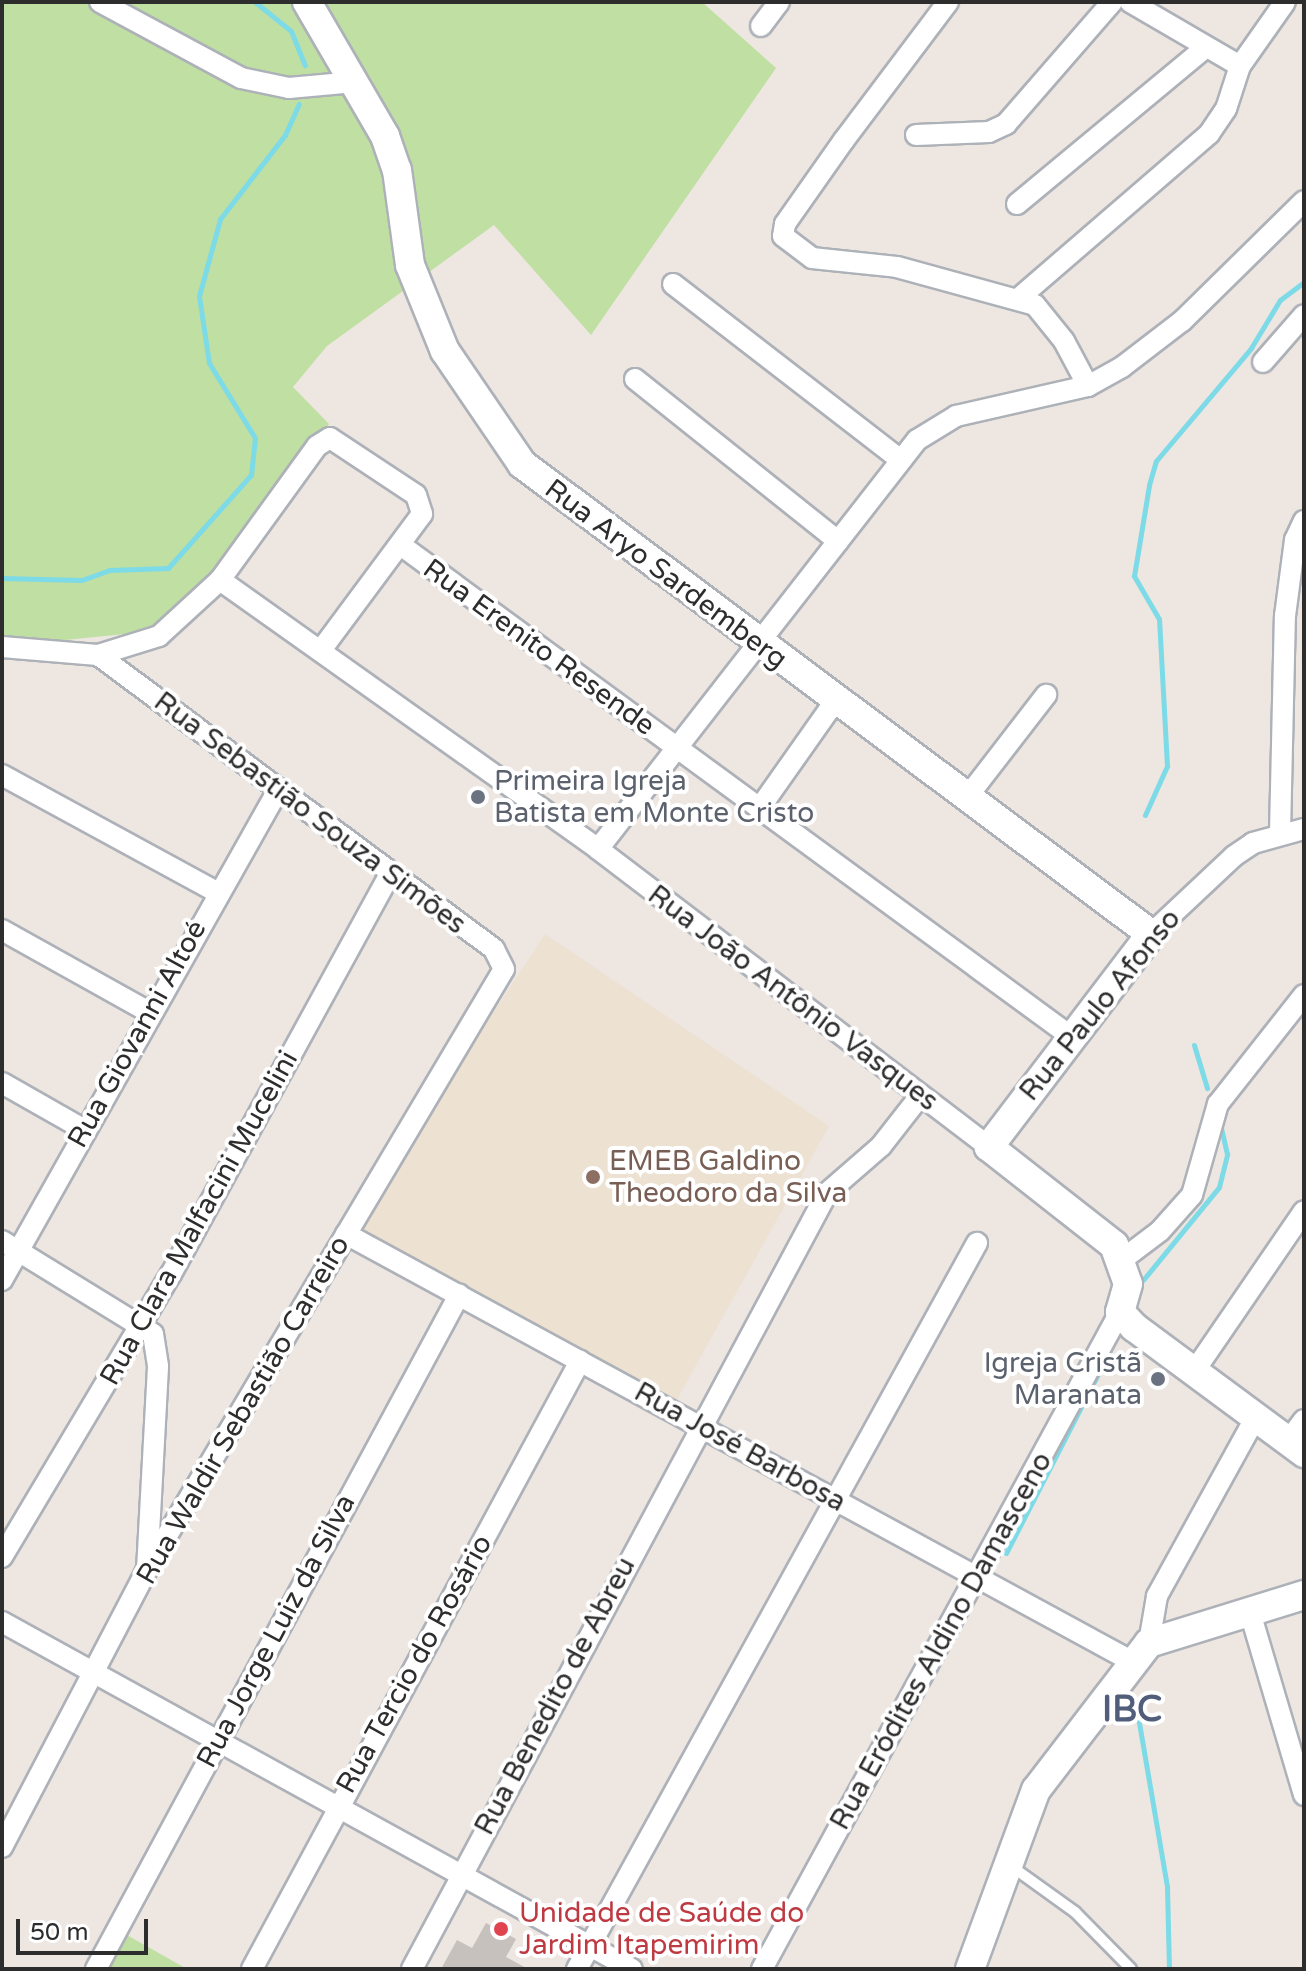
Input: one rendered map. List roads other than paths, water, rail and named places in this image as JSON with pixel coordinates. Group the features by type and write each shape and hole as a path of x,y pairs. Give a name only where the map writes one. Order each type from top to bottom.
{"street":[{"path":"100,2 241,78 289,88 355,82"},
{"name":"Rua Aryo Sardemberg","path":"307,2 355,82 397,170 410,265 425,308 481,412 522,464 756,643 968,796 1151,934"},
{"path":"761,26 779,2"},
{"path":"948,2 835,152 783,236 812,258 897,267 1019,298 1050,319 1088,386"},
{"path":"916,135 989,132 1006,124 1112,2"},
{"path":"1130,2 1240,66"},
{"path":"1019,298 1209,134 1226,109 1240,66 1285,2"},
{"path":"1017,204 1206,47"},
{"path":"598,849 756,643 901,460 932,427 956,416 1088,386 1154,346 1304,201"},
{"path":"673,284 901,460"},
{"path":"1263,362 1304,315"},
{"path":"635,379 838,541"},
{"path":"2,647 98,655 159,636 220,580 317,446 330,438 416,495 422,514 402,546 321,650"},
{"path":"1280,833 1290,579 1304,521"},
{"name":"Rua Erenito Resende","path":"402,546 1069,1035"},
{"path":"1290,579 1304,597"},
{"name":"Rua João Antônio Vasques","path":"220,580 598,849 1103,1234 1123,1259"},
{"name":"Rua Sebastião Souza Simões","path":"98,655 389,876 494,949 503,960 502,982"},
{"path":"968,796 1046,695"},
{"path":"759,809 836,700"},
{"path":"2,775 217,892"},
{"name":"Rua Giovanni Altoé","path":"2,1280 10,1246 83,1129 277,792"},
{"name":"Rua Paulo Afonso","path":"989,1147 1069,1035 1151,934 1234,856 1280,833 1304,829"},
{"name":"Rua Clara Malfacini Mucelini","path":"2,1557 143,1322 389,876"},
{"path":"2,930 149,1012"},
{"name":"Rua Waldir Sebastião Carreiro","path":"2,1847 146,1571 346,1234 502,982"},
{"path":"1299,1438 1256,1417 1193,1373 1120,1312 1128,1284 1123,1259 1160,1231 1192,1195 1218,1104 1304,995"},
{"path":"2,1083 83,1129"},
{"name":"Rua Benedito de Abreu","path":"412,1969 698,1424 827,1193 881,1146 920,1096"},
{"path":"1193,1373 1304,1211"},
{"name":"Rua José Barbosa","path":"346,1234 834,1499 978,1574 1141,1652"},
{"path":"577,1969 977,1243"},
{"path":"10,1246 143,1322 157,1347 146,1571"},
{"name":"Rua Jorge Luiz da Silva","path":"96,1969 459,1295"},
{"name":"Rua Eródites Aldino Damasceno","path":"762,1969 1120,1312"},
{"name":"Rua Tercio do Rosário","path":"252,1969 334,1809 580,1361"},
{"path":"970,1969 1006,1863 1036,1790 1141,1652 1157,1596 1256,1417"},
{"path":"1141,1652 1249,1609 1304,1595"},
{"path":"1249,1609 1304,1795"},
{"path":"2,1622 334,1809 632,1969"}],"lane":[{"path":"1006,1863 1075,1912 1131,1969"}],"waterway":[{"path":"255,2 291,31 305,65"},
{"path":"2,578 82,580 110,570 168,568 251,475 255,438 209,363 199,296 220,219 285,135 299,104"},
{"path":"1145,815 1167,766 1159,619 1134,576 1156,461 1251,348 1280,300 1304,282"},
{"path":"1194,1045 1207,1088"},
{"path":"1143,1280 1219,1187 1227,1154 1221,1129"},
{"path":"1006,1553 1110,1351"},
{"path":"1136,1705 1167,1887 1169,1969"}],"place":[{"name":"Primeira Igreja Batista em Monte Cristo","path":"478,797"},
{"name":"EMEB Galdino Theodoro da Silva","path":"593,1177"},
{"name":"Igreja Cristã Maranata","path":"1158,1379"},
{"name":"Unidade de Saúde do Jardim Itapemirim","path":"501,1929"}],"district":[{"name":"IBC","path":"1132,1710"}]}
